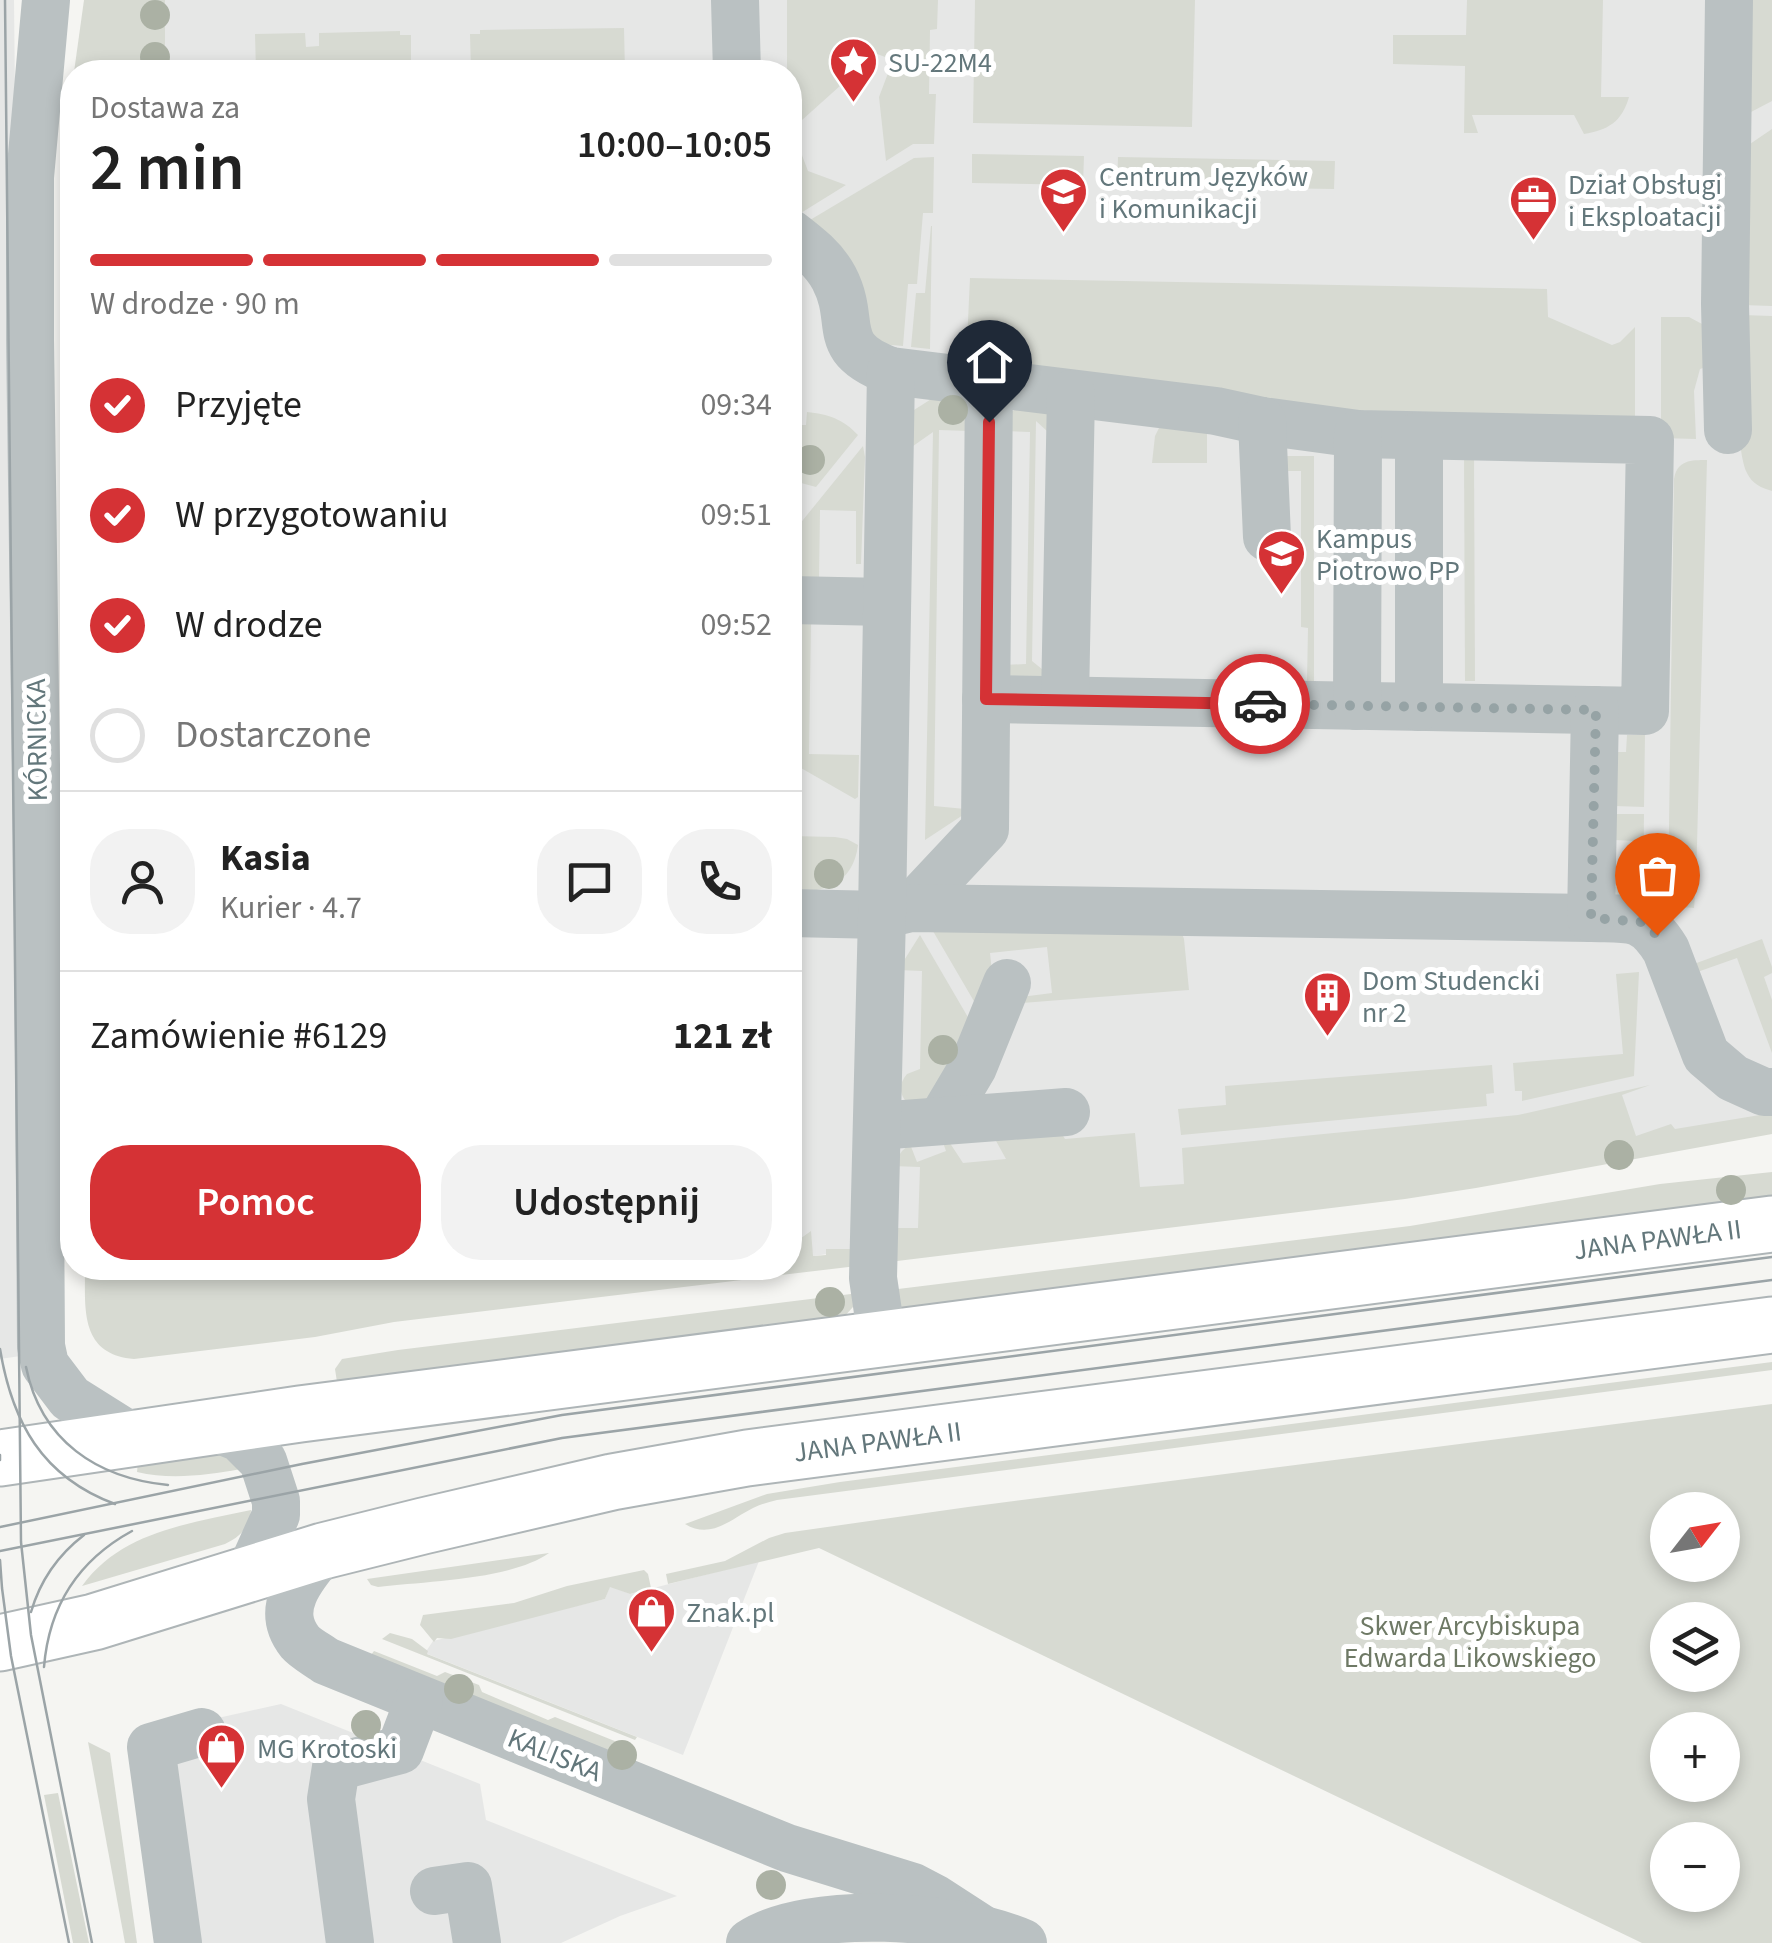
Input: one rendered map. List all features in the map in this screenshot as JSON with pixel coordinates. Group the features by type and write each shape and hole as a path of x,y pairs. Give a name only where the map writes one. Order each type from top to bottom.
{"main road":[{"name":"JANA PAWŁA II","path":"0,1458 300,1414 1772,1224"},
{"name":"JANA PAWŁA II","path":"0,1642 94,1622 323,1551 612,1482 747,1458 1772,1326"}],"street":[{"name":"KÓRNICKA","path":"46,0 30,177 30,340 53,585 55,906 40,1346 44,1365 70,1398 132,1437"},
{"path":"735,0 736,60"},
{"path":"1728,430 1725,304 1729,0"},
{"path":"802,242 835,280 846,332 860,356 891,371 1216,410 1262,421 1358,434 1650,440 1645,711 986,699"},
{"path":"0,263 30,340"},
{"path":"882,1339 873,1278 877,1126 896,912 886,602 891,371"},
{"path":"896,912 985,828 989,383"},
{"path":"1065,700 1072,394"},
{"path":"1262,421 1266,536"},
{"path":"1357,706 1358,434"},
{"path":"1419,436 1419,707"},
{"path":"802,600 886,602"},
{"path":"1591,918 1596,710"},
{"path":"802,913 1632,920 1650,928 1666,950 1706,1055 1733,1078 1772,1092"},
{"path":"941,1121 974,1067 1007,983"},
{"path":"877,1126 1066,1112"},
{"path":"212,1428 240,1438 263,1460 276,1501 276,1515 249,1575"},
{"name":"KALISKA","path":"323,1551 292,1594 288,1613 301,1644 326,1661 787,1848 913,1888 975,1936"},
{"path":"350,1943 331,1800 336,1767 400,1750 419,1700"},
{"path":"178,1943 151,1747 202,1732"},
{"path":"434,1891 468,1886 477,1943"},
{"path":"750,1943 803,1922 891,1918 975,1936"}],"shaded area":[{"path":"0,0 14,0 34,1354 0,1359"},
{"name":"Kampus Piotrowo PP","path":"88,0 1772,0 1772,1120 1472,1169 802,1257 802,60 89,60"},
{"path":"759,1561 683,1755 425,1653 433,1641 605,1599 610,1586 630,1594"},
{"path":"281,1704 480,1784 486,1820 677,1896 561,1943 156,1943 128,1738"}],"green space":[{"path":"84,0 165,0 165,60 76,60"},
{"path":"787,0 938,0 937,29 930,30 929,94 936,94 934,144 913,144 886,161 879,97 893,60 856,46 841,85 802,120 802,60 787,60"},
{"path":"975,0 1195,0 1192,127 973,123"},
{"path":"1467,0 1603,0 1601,97 1629,97 1618,119 1584,134 1574,115 1472,115 1478,133 1464,133 1465,66 1393,64 1393,35 1466,35"},
{"path":"1747,0 1772,0 1772,101 1751,112"},
{"path":"624,28 625,60 471,60 470,34 480,34 480,30"},
{"path":"400,31 400,35 411,35 411,60 256,60 255,34 305,33 306,47 319,46 319,33"},
{"path":"1772,129 1772,306 1742,305 1747,146"},
{"path":"972,154 1084,156 1083,185 972,183"},
{"path":"802,155 808,171 846,185 802,212"},
{"path":"934,157 933,213 923,213 917,284 908,284 903,346 869,343 805,223 914,158"},
{"path":"1118,157 1335,161 1334,189 1117,186"},
{"path":"931,226 930,349 911,347 916,293 925,293"},
{"path":"970,278 1547,289 1548,317 1612,345 1635,327 1635,419 1329,415 966,363"},
{"path":"1742,315 1772,316 1772,491 1752,480 1743,459 1739,397"},
{"path":"1661,317 1689,317 1702,324 1706,367 1700,369 1694,391 1696,439 1661,438"},
{"path":"936,396 957,398 966,413 969,431 939,430 934,806 965,809 963,815 925,840 933,432 906,451 914,410"},
{"path":"1021,406 1046,406 1058,441 1036,421 1032,661 1053,678 998,682 1003,665 1026,664 1030,432 1002,431 1011,412"},
{"path":"807,412 822,414 847,425 858,435 816,487 802,483 802,425 806,425"},
{"path":"1207,421 1207,463 1152,463 1160,426"},
{"path":"863,446 861,564 856,564 856,511 820,510 819,579 802,578 802,521"},
{"path":"1464,453 1474,453 1475,681 1465,681"},
{"path":"1276,456 1314,456 1314,682 1307,682 1308,628 1301,627 1301,471 1276,471"},
{"path":"1707,460 1694,908 1675,905 1668,895 1674,479 1682,465"},
{"path":"802,621 811,621 809,754 859,755 855,799 802,769"},
{"path":"1627,735 1645,735 1644,807 1615,806 1606,752 1626,752"},
{"path":"1615,814 1644,814 1643,908 1615,901 1614,887 1635,887 1635,841 1614,840"},
{"path":"802,836 835,837 858,845 844,877 815,891 802,892"},
{"path":"930,926 1181,931 1189,990 1022,1003 1021,997 1052,993 1047,947 990,953 992,972 982,1015"},
{"path":"920,935 976,1031 929,1105 908,1104 901,1089 907,1074 920,1069 922,971 898,970"},
{"path":"1762,939 1772,967 1772,973 1764,977 1772,1000 1772,1053 1737,958 1686,976 1683,968"},
{"path":"1639,972 1634,1076 1522,1101 1522,1091 1515,1091 1513,1063 1623,1054 1616,974"},
{"path":"1492,1065 1494,1093 1486,1094 1487,1106 1181,1135 1178,1109 1226,1105 1225,1086"},
{"path":"1650,1085 1622,1095 1636,1136 1671,1124 1675,1129 1772,1113 1772,1134 1405,1199 889,1262 887,1228 918,1228 920,1167 892,1166 910,1144 917,1162 946,1151 940,1134 944,1134 963,1163 1006,1159 990,1130 1057,1126 1065,1139 1135,1133 1140,1187 1184,1184 1182,1148 1518,1115"},
{"path":"1772,1172 1772,1198 902,1311 890,1290 1410,1226 1660,1184"},
{"path":"811,1231 813,1256 826,1255 826,1249 856,1249 857,1266 802,1273 802,1237"},
{"path":"85,1280 742,1280 394,1322 315,1337 134,1359 104,1349 95,1339 85,1299"},
{"path":"859,1293 843,1318 337,1382 335,1369 342,1359"},
{"path":"1772,1362 1772,1370 777,1500 712,1529 685,1524 767,1494 840,1482"},
{"name":"Skwer Arcybiskupa Edwarda Likowskiego","path":"1772,1404 1772,1943 1642,1943 819,1548 668,1584 666,1574 725,1561 785,1533"},
{"path":"222,1454 241,1469 176,1476 137,1472 138,1462"},
{"path":"251,1510 243,1531 225,1544 82,1586 116,1553 136,1541 180,1526"},
{"path":"549,1553 513,1569 467,1578 378,1587 367,1579"},
{"path":"644,1570 651,1588 630,1594 610,1587 605,1599 451,1639 437,1638 434,1642 420,1625 423,1615 514,1603 567,1586"},
{"path":"390,1633 412,1639 427,1654 637,1737 635,1740 382,1639"},
{"path":"374,1651 437,1676 445,1672 479,1685 482,1692 548,1720 555,1717 632,1748 634,1758 622,1763 367,1660"},
{"path":"88,1742 110,1753 137,1943 125,1943"},
{"path":"58,1793 89,1943 73,1943 44,1795"}],"tram line":[{"path":"5,0 21,1542 31,1635 92,1943"},
{"path":"0,1527 562,1415 1772,1257"},
{"path":"0,1551 562,1438 1772,1280"},
{"path":"0,1349 13,1400 35,1444 68,1479 115,1504"},
{"path":"26,1367 45,1416 76,1451 118,1474 168,1485"},
{"path":"0,1455 0,1460"},
{"path":"44,1667 52,1624 70,1587 97,1556 132,1531"},
{"path":"31,1612 51,1569 84,1535"},
{"path":"0,1560 11,1656 69,1943"}],"way so far":[{"path":"1260,704 1596,710 1591,918 1642,922 1657,935"}],"place":[{"name":"SU-22M4","path":"853,104"},
{"name":"Centrum Języków i Komunikacji","path":"1064,234"},
{"name":"Dział Obsługi i Eksploatacji","path":"1533,242"},
{"name":"Kampus Piotrowo PP","path":"1281,596"},
{"name":"Dom Studencki nr 2","path":"1327,1038"},
{"name":"Znak.pl","path":"651,1654"},
{"name":"MG Krotoski","path":"222,1790"}],"route":[{"path":"989,422 986,699 1260,704"}]}
